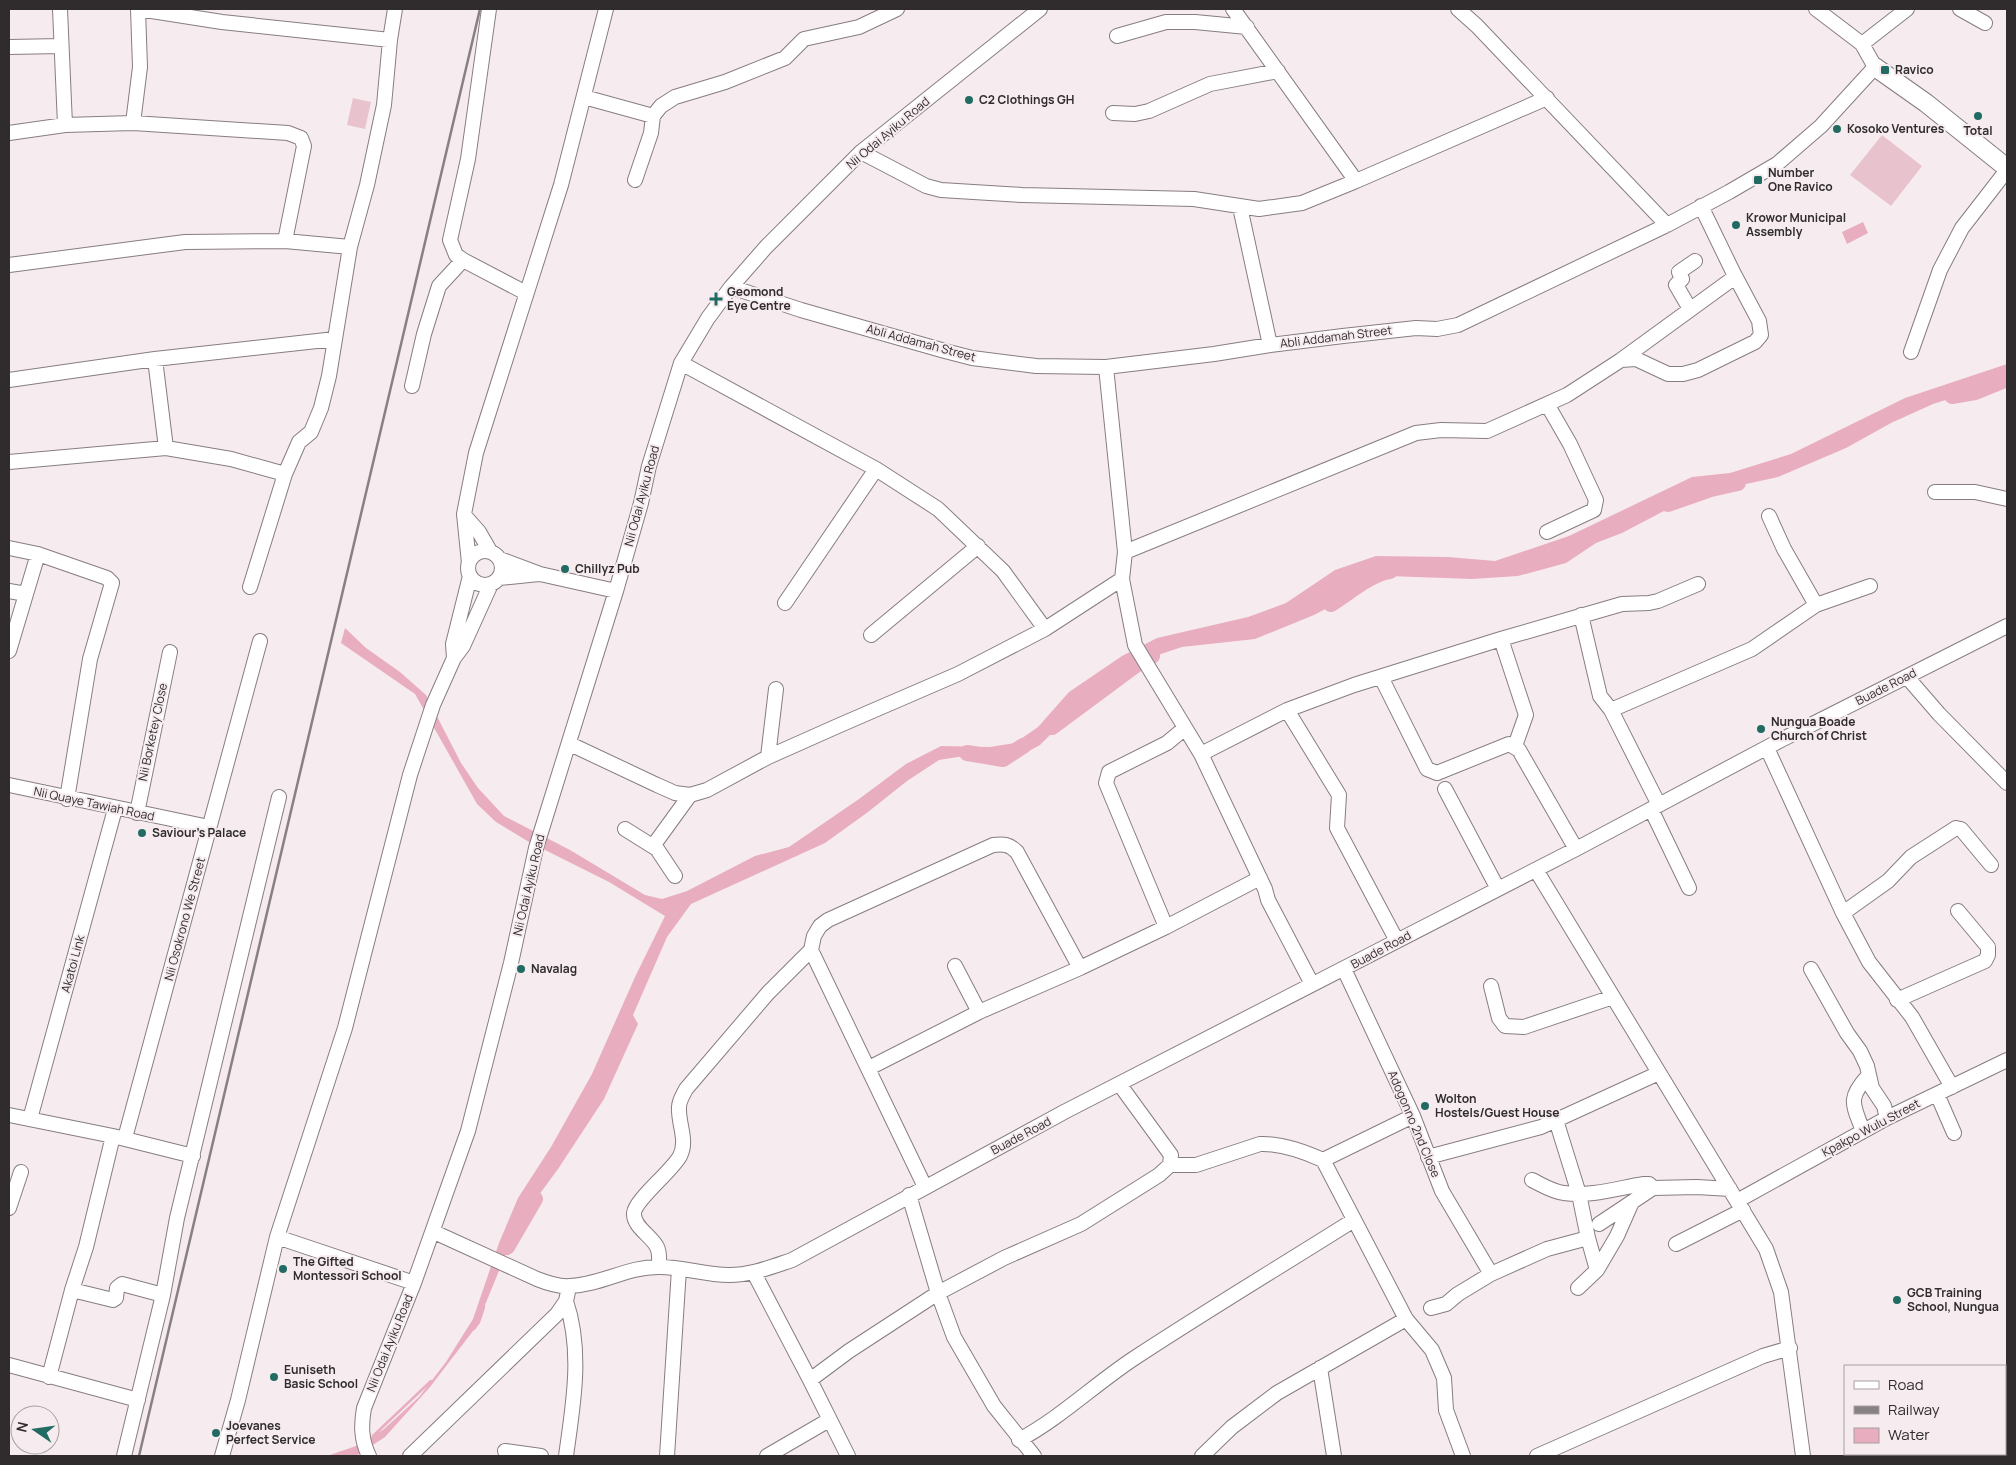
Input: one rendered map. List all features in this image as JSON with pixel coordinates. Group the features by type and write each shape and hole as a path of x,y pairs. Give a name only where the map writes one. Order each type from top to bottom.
{"main road":[{"path":"1874,67 1926,103 2007,169"}],"street":[{"path":"60,9 64,125"},
{"path":"132,123 140,66 138,9 222,22 390,40"},
{"path":"250,587 285,474 299,442 311,432 321,408 335,340 350,247 367,185 384,105 395,9"},
{"path":"489,9 468,159 450,240 456,255 463,260 526,293"},
{"path":"540,574 479,584 470,569 464,514 476,453 561,185 606,9"},
{"path":"634,180 650,133 653,116 661,106 675,97 725,82 786,58 804,39 859,27 897,9"},
{"name":"Nii Odai Ayiku Road","path":"369,1456 362,1437 361,1423 364,1408 434,1232 468,1131 512,963 536,848 570,744 616,591 641,503 649,466 681,363 708,318 731,287 766,247 861,152 1040,9"},
{"path":"1234,9 1356,181"},
{"path":"1458,9 1478,26 1667,225"},
{"path":"1816,9 1862,44 1874,67"},
{"path":"1862,44 1907,9"},
{"path":"1960,9 1985,23"},
{"path":"1118,36 1166,22 1195,22 1247,27"},
{"path":"9,47 61,46"},
{"name":"Abli Addamah Street","path":"731,287 801,310 972,358 1036,366 1106,367 1270,345 1407,329 1437,329 1458,325 1667,225 1777,164 1821,126 1874,67"},
{"path":"1113,113 1135,114 1149,111 1210,84 1278,71"},
{"path":"584,97 653,116"},
{"path":"861,152 926,186 941,190 1022,195 1194,199 1259,209 1302,203 1547,98"},
{"path":"9,133 64,125 132,123 288,133 301,138 304,146 285,241"},
{"path":"1911,352 1940,270 1962,228 2007,169"},
{"path":"1621,360 1636,359 1668,374 1683,374 1698,370 1755,342 1761,335 1760,321 1735,276 1701,206"},
{"path":"1240,207 1270,345"},
{"path":"9,265 185,242 285,241 350,247"},
{"path":"412,386 424,334 439,286 463,260"},
{"path":"1690,309 1676,285 1682,279 1679,272 1695,261"},
{"path":"1125,552 1416,433 1441,430 1487,431 1567,395 1621,360 1735,276"},
{"path":"9,380 155,359 335,340"},
{"path":"155,359 166,448"},
{"path":"681,363 876,469 938,509 1003,571 1045,629"},
{"path":"1106,367 1125,552 1122,579 1135,645 1201,754 1260,878 1272,908 1312,984"},
{"path":"1547,404 1570,444 1596,500 1594,510 1547,532"},
{"path":"9,462 166,448 231,459 285,474"},
{"path":"785,603 876,469"},
{"path":"1936,492 1975,492 2007,499"},
{"path":"222,1456 238,1400 277,1237 345,1028 410,775 427,720 454,658 463,646 495,581 503,569 479,532 464,514"},
{"path":"1768,516 1784,549 1816,605"},
{"path":"871,636 978,546"},
{"path":"9,548 38,554 107,578 112,583 90,659 67,799"},
{"path":"454,658 453,644 470,569 477,552 495,555 540,574 616,591"},
{"path":"9,651 38,554"},
{"path":"570,744 675,793 690,795 707,790 768,757 958,674 1045,629 1122,579"},
{"path":"1201,754 1287,710 1380,677 1622,604 1658,601 1698,584"},
{"path":"1611,710 1752,649 1816,605 1870,586"},
{"path":"9,591 26,594"},
{"path":"1581,616 1600,696 1611,710 1690,888"},
{"name":"Buade Road","path":"569,1287 583,1285 628,1271 659,1266 728,1275 754,1273 792,1260 1066,1112 1536,870 1767,748 2007,626"},
{"path":"1502,639 1526,715 1515,746"},
{"name":"Nii Osokrono We Street","path":"49,1377 72,1290 119,1137 209,827 260,641"},
{"name":"Nii Borketey Close","path":"137,812 170,652"},
{"path":"1380,677 1425,765 1432,772 1437,773 1509,744 1515,746 1576,849"},
{"path":"1907,677 1939,714 2007,783"},
{"path":"768,757 776,689"},
{"path":"1287,710 1339,795 1337,828 1397,941"},
{"path":"1166,927 1106,782 1106,777 1109,772 1167,743 1185,728"},
{"path":"1767,748 1843,913 1869,962 1912,1018 1952,1087"},
{"name":"Nii Quaye Tawiah Road","path":"9,785 67,799 209,827"},
{"path":"1445,789 1498,889"},
{"path":"653,846 690,795"},
{"path":"124,1456 163,1295 177,1218 279,797"},
{"name":"Akatoi Link","path":"30,1119 115,809"},
{"path":"1843,913 1888,880 1911,857 1956,828 1961,829 1991,866"},
{"path":"625,829 657,849 675,876"},
{"path":"659,1266 657,1247 637,1222 634,1213 637,1205 673,1166 681,1154 685,1143 679,1121 679,1105 686,1089 768,993 811,950 814,936 820,926 828,920 993,845 1006,844 1017,852 1080,968"},
{"path":"1536,870 1766,1249 1781,1292 1804,1456"},
{"path":"869,1068 979,1012 1080,968 1166,927 1260,878"},
{"path":"1897,1000 1985,961 1988,955 1988,947 1958,911"},
{"path":"811,950 854,1043 869,1068 924,1187"},
{"path":"955,966 979,1012"},
{"name":"Adogonno 2nd Close","path":"1344,969 1413,1116 1442,1191 1491,1274"},
{"path":"1811,969 1847,1033 1860,1052 1867,1066 1872,1088 1884,1106 1887,1118"},
{"path":"1491,986 1499,1018 1505,1026 1514,1028 1524,1028 1613,997"},
{"name":"Kpakpo Wulu Street","path":"1676,1244 1863,1131 2007,1060"},
{"path":"1428,1157 1541,1127 1659,1073"},
{"path":"1863,1131 1854,1106 1856,1090 1868,1076"},
{"path":"810,1380 849,1351 938,1293 1004,1258 1081,1224 1159,1175 1170,1164 1171,1155 1120,1085"},
{"path":"1938,1094 1954,1133"},
{"path":"9,1115 119,1137 193,1156"},
{"path":"1323,1160 1413,1116"},
{"path":"1556,1120 1579,1194 1597,1270"},
{"path":"1170,1164 1196,1165 1260,1144 1296,1150 1323,1160 1406,1319 1432,1350 1444,1378 1446,1410 1463,1456"},
{"path":"9,1208 21,1172"},
{"path":"1532,1180 1548,1189 1563,1193 1602,1193 1644,1184 1649,1184 1653,1188"},
{"path":"1599,1224 1653,1188 1697,1186 1730,1189"},
{"path":"909,1196 938,1293 954,1337 994,1406 1019,1440 1034,1456"},
{"path":"1578,1288 1597,1270 1617,1236 1632,1201"},
{"path":"1019,1440 1044,1426 1110,1375 1194,1319 1354,1220"},
{"path":"410,1456 557,1314 566,1301 569,1287 549,1284 434,1232"},
{"path":"277,1237 414,1284"},
{"path":"1431,1308 1446,1304 1458,1294 1491,1274 1547,1249 1588,1238"},
{"path":"667,1456 679,1269"},
{"path":"754,1273 848,1456"},
{"path":"72,1290 113,1300 116,1298 117,1288 122,1284 163,1295"},
{"path":"566,1301 575,1343 576,1373 566,1456"},
{"path":"1202,1456 1232,1427 1278,1393 1406,1319"},
{"path":"1537,1456 1754,1359 1790,1348"},
{"path":"9,1365 138,1400"},
{"path":"1320,1368 1334,1456"},
{"path":"767,1456 829,1420"},
{"path":"505,1451 541,1456"}],"shaded area":[{"path":"353,98 371,102 365,129 347,125"},
{"path":"1882,135 1922,166 1891,206 1850,175"}],"water":[{"path":"1863,222 1868,233 1847,244 1842,232"},
{"path":"2007,364 2007,381 1933,404 1891,423 1846,448 1778,477 1737,486 1698,490 1683,501 1622,533 1596,543 1566,563 1518,576 1472,579 1388,576 1360,582 1341,601 1314,615 1255,639 1182,647 1158,655 1124,670 1088,692 1040,745 1018,757 964,756 939,760 907,781 825,843 691,904 667,937 633,1015 638,1024 604,1099 558,1169 519,1222 476,1327 430,1387 385,1437 356,1456 327,1456 356,1446 384,1429 419,1397 446,1362 473,1319 499,1243 518,1198 551,1147 592,1074 635,977 665,916 609,882 529,842 496,822 477,804 415,694 341,643 345,628 366,648 400,672 426,695 461,763 478,788 504,816 570,850 645,895 662,899 687,891 755,856 789,847 906,764 941,746 990,747 1015,743 1038,727 1069,692 1122,656 1157,638 1248,617 1286,603 1335,570 1376,556 1448,557 1495,561 1569,536 1692,477 1730,473 1791,454 1905,398"}],"waterway":[{"path":"1952,396 1975,392 2007,379"},
{"path":"1668,504 1711,489 1738,483"},
{"path":"1331,604 1375,576 1390,571"},
{"path":"1052,727 1137,664 1152,656"},
{"path":"967,753 1003,759 1023,746"},
{"path":"507,1247 535,1199"},
{"path":"474,1329 479,1322 484,1307"},
{"path":"373,1436 431,1381"}],"railway":[{"path":"139,1456 480,9"}],"place":[{"name":"Ravico","path":"1885,70"},
{"name":"C2 Clothings GH","path":"969,100"},
{"name":"Total","path":"1978,116"},
{"name":"Kosoko Ventures","path":"1837,129"},
{"name":"Number One Ravico","path":"1758,180"},
{"name":"Krowor Municipal Assembly","path":"1736,225"},
{"name":"Geomond Eye Centre","path":"716,299"},
{"name":"Chillyz Pub","path":"565,569"},
{"name":"Nungua Boade Church of Christ","path":"1761,729"},
{"name":"Saviour's Palace","path":"142,833"},
{"name":"Navalag","path":"521,969"},
{"name":"Wolton Hostels/Guest House","path":"1425,1106"},
{"name":"The Gifted Montessori School","path":"283,1269"},
{"name":"GCB Training School, Nungua","path":"1897,1300"},
{"name":"Euniseth Basic School","path":"274,1377"},
{"name":"Joevanes Perfect Service","path":"216,1433"}]}
